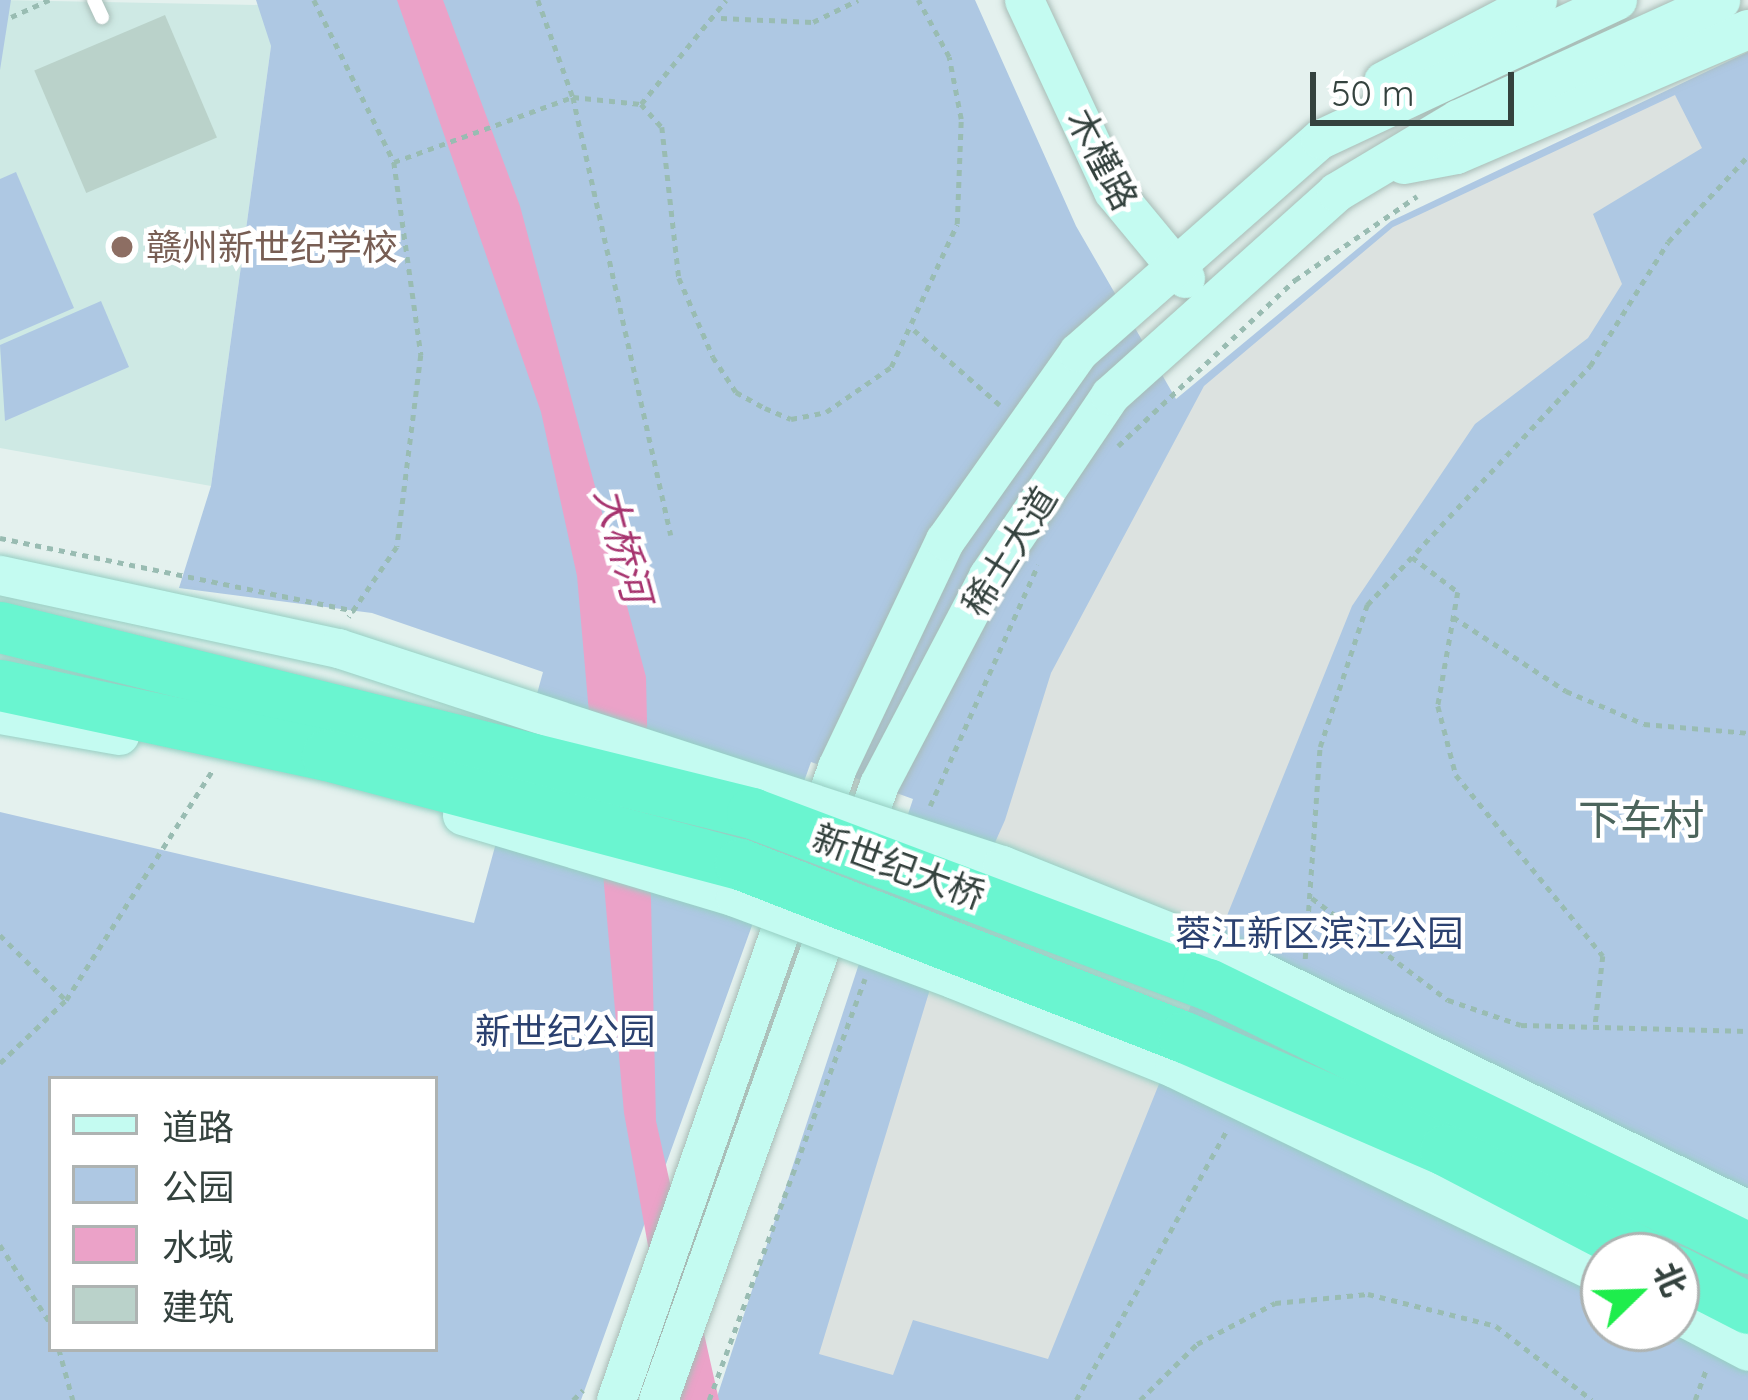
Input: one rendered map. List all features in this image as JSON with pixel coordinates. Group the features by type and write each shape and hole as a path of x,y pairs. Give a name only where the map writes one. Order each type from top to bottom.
{"highway":[{"name":"新世纪大桥","path":"0,628 752,813 1208,984 1748,1248"},
{"name":"新世纪大桥","path":"0,685 327,755 740,864 1228,1056 1598,1232"},
{"path":"1700,1283 1748,1308"}],"street":[{"name":"木槿路","path":"1024,0 1113,191 1169,265 1210,300"},
{"path":"1326,135 1394,69 1537,0"},
{"name":"稀土大道","path":"616,1400 837,767 945,540 1078,352 1169,265 1326,135 1617,0"},
{"name":"稀土大道","path":"658,1400 879,784 988,576 1110,394 1210,300 1374,169 1720,0"},
{"path":"1374,169 1456,154 1748,29"},
{"path":"0,575 338,648 1003,865 1227,955 1748,1210"},
{"path":"0,714 281,763 735,897 1174,1068 1580,1264"},
{"path":"1700,1326 1748,1351"}],"lane":[{"path":"94,0 102,17"}],"path":[{"path":"11,17 50,0"},
{"path":"314,0 394,162 422,355 397,547 339,629"},
{"path":"538,0 573,98 671,535"},
{"path":"641,104 722,18 726,0"},
{"path":"722,18 813,22 859,0"},
{"path":"394,162 573,98 641,104 662,127 674,176 680,278 736,392 791,419 826,412 891,367 914,330 957,224 961,119 949,57 918,0"},
{"path":"1303,972 1320,747 1340,665 1367,605 1590,366 1668,242 1748,156"},
{"path":"1112,452 1295,280 1428,189"},
{"path":"914,330 1025,427"},
{"path":"0,538 355,611"},
{"path":"926,816 1046,548"},
{"path":"1412,557 1458,592 1438,706 1456,775 1603,956 1595,1027"},
{"path":"1454,617 1566,691 1644,724 1748,733"},
{"path":"0,1064 67,1000 227,753"},
{"path":"1312,898 1448,1000 1521,1024 1748,1031"},
{"path":"0,935 67,1000"},
{"path":"710,1400 870,966"},
{"path":"1076,1400 1237,1115"},
{"path":"0,1245 48,1319"},
{"path":"1140,1400 1197,1343 1275,1303 1352,1294 1496,1326 1592,1400"},
{"path":"60,1352 73,1400"}],"shaded area":[{"name":"赣州新世纪学校","path":"0,0 262,5 271,46 211,486 0,448"},
{"path":"1675,95 1702,148 1593,214 1622,284 1588,338 1475,424 1352,606 1048,1359 913,1320 893,1375 819,1354 930,989 1005,820 1051,673 1204,386 1393,227"}],"green space":[{"path":"0,0 11,0 0,70"},
{"name":"蓉江新区滨江公园","path":"256,0 975,0 1076,226 1176,399 1391,221 1748,52 1748,1400 716,1400 913,799 811,762 581,1400 0,1400 0,812 474,923 543,672 372,613 179,588 211,486 271,46"},
{"path":"16,172 74,308 0,340 0,179"},
{"path":"101,301 129,367 5,421 0,345"}],"water":[{"path":"397,0 443,0 520,206 646,677 656,1121 719,1400 676,1400 624,1113 577,576 541,412"}],"building":[{"path":"165,15 217,137 86,193 34,70"}],"place":[{"name":"赣州新世纪学校","path":"122,247"}],"district":[{"name":"下车村","path":"1641,820"}],"water label":[{"name":"大桥河","path":"623,545"}],"park label":[{"name":"新世纪公园","path":"565,1031"}]}
